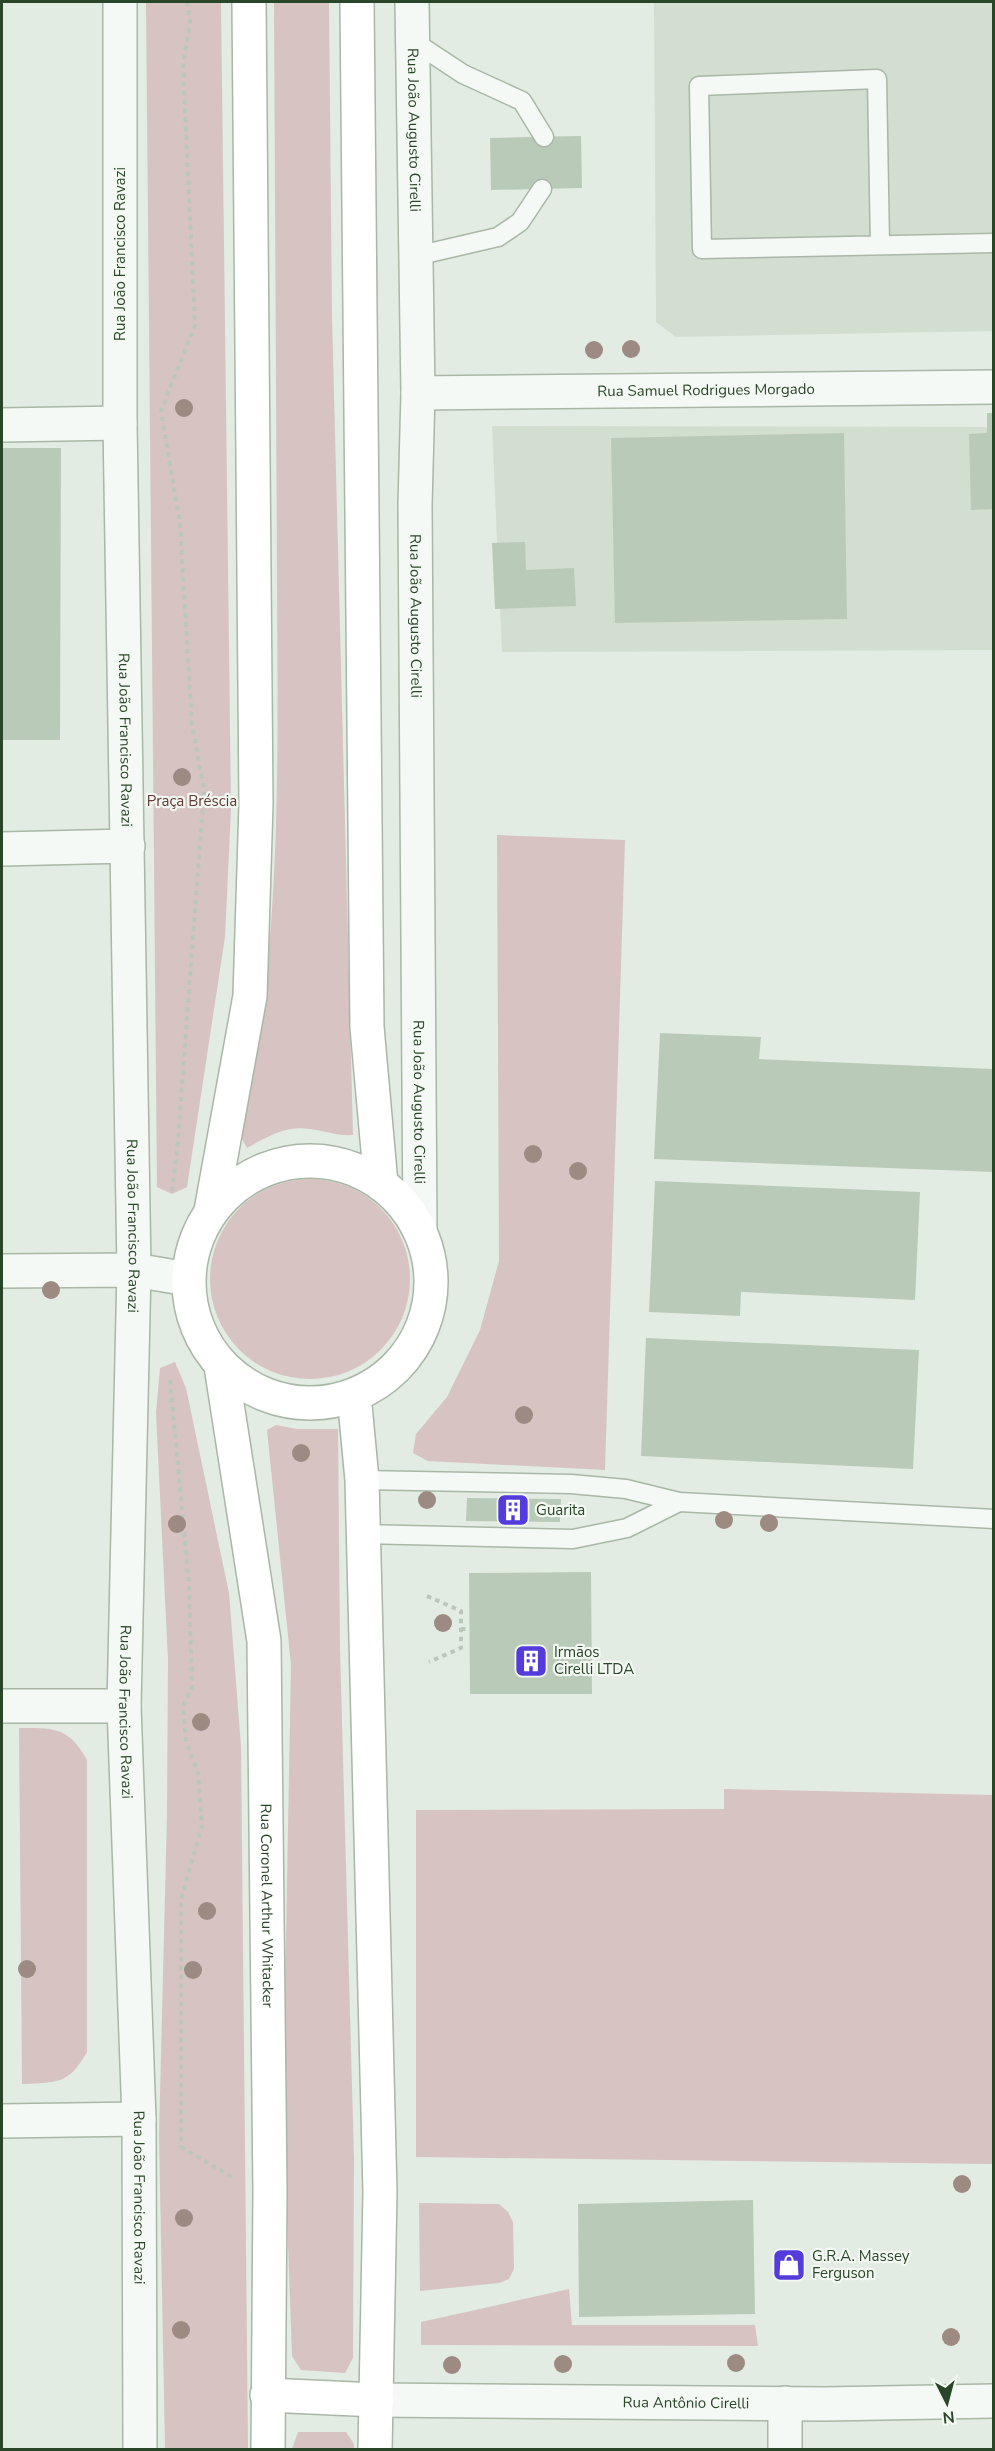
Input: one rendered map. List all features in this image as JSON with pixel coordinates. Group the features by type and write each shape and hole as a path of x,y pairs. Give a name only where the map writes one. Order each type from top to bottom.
{"main road":[{"path":"211,1211 250,996 256,804 249,2"},
{"path":"357,2 366,1027 381,1184"},
{"path":"309,1161 347,1166 381,1184 404,1204 420,1229 431,1268 429,1308 414,1345 388,1375 354,1395 319,1403 283,1401 249,1388 221,1366 203,1340 191,1310 188,1279 194,1243 211,1211 237,1184 272,1167 309,1161"},
{"name":"Rua Coronel Arthur Whitacker","path":"221,1366 264,1641 270,2191 267,2450"},
{"path":"354,1395 362,1480 380,2192 375,2450"},
{"path":"267,2396 377,2400"}],"street":[{"name":"Rua João Francisco Ravazi","path":"120,2 120,423 134,1270 124,1706 139,2119 140,2450"},
{"name":"Rua João Augusto Cirelli","path":"412,2 418,393 415,505 420,1229"},
{"name":"Rua Samuel Rodrigues Morgado","path":"418,393 993,387"},
{"path":"2,425 120,423"},
{"path":"2,849 128,846"},
{"path":"2,1271 134,1270 188,1279"},
{"path":"2,1706 124,1706"},
{"path":"2,2121 139,2119"},
{"name":"Rua Antônio Cirelli","path":"377,2400 785,2403 993,2401"},
{"path":"785,2403 785,2450"}],"lane":[{"path":"413,41 462,74 522,101 544,137"},
{"path":"880,245 878,79 699,86 702,249 993,243"},
{"path":"416,256 498,237 520,222 542,189"},
{"path":"362,1480 571,1484 626,1489 679,1502 993,1519"},
{"path":"362,1534 573,1539 627,1528 679,1502"}],"path":[{"path":"171,1197 177,1153 204,790 192,725 180,525 161,411 195,325 183,66 190,22 187,2"},
{"path":"170,1377 189,1596 192,1686 183,1707 186,1741 198,1773 202,1826 181,1899 181,2147"},
{"path":"428,1596 461,1611 461,1648 429,1662"},
{"path":"461,1629 470,1629"},
{"path":"174,2143 236,2180"}],"shaded area":[{"path":"654,2 993,2 993,331 676,337 656,322"},
{"path":"492,426 993,427 993,650 502,652"}],"green space":[{"name":"Praça Bréscia","path":"146,2 221,2 231,809 225,937 187,1187 172,1194 157,1187"},
{"path":"274,2 329,2 332,316 353,1135 301,1128 285,1130 247,1148 241,1137 264,999 271,929 277,789"},
{"path":"497,835 625,840 605,1470 428,1461 413,1453 416,1434 447,1397 480,1330 499,1261"},
{"path":"310,1179 329,1181 348,1187 381,1208 402,1241 408,1260 410,1279 408,1298 402,1317 381,1350 348,1371 329,1377 310,1379 291,1377 272,1371 239,1350 218,1317 212,1298 210,1279 212,1260 218,1241 239,1208 272,1187 291,1181"},
{"path":"175,1362 186,1388 229,1593 241,1746 248,2449 165,2449 159,2135 167,1814 168,1660 156,1413 160,1368"},
{"path":"276,1425 297,1429 338,1429 340,1648 354,2159 353,2358 345,2373 301,2370 292,2356 283,2102 291,1665 267,1430"},
{"path":"19,1728 51,1729 67,1735 87,1760 87,2052 74,2071 61,2080 22,2084"},
{"path":"724,1789 993,1795 993,2164 416,2157 416,1810 724,1809"},
{"path":"419,2203 499,2204 508,2212 513,2222 514,2269 509,2279 499,2283 420,2291"},
{"path":"569,2289 572,2325 755,2325 758,2346 421,2345 421,2322"},
{"path":"298,2432 346,2432 354,2444 354,2449 292,2449"}],"building":[{"path":"581,136 582,188 491,190 490,138"},
{"path":"987,413 994,413 994,509 971,510 969,434 987,433"},
{"path":"844,433 847,619 615,623 611,438"},
{"path":"2,448 61,448 60,740 2,740"},
{"path":"525,542 526,570 574,568 576,606 495,609 492,543"},
{"path":"660,1033 761,1037 759,1059 994,1069 994,1172 654,1159"},
{"path":"655,1181 920,1192 915,1300 741,1292 740,1316 649,1312"},
{"path":"646,1338 919,1350 913,1469 641,1456"},
{"name":"Guarita","path":"467,1498 561,1499 560,1522 466,1521"},
{"name":"Irmãos Cirelli LTDA","path":"591,1572 592,1694 470,1694 469,1573"},
{"path":"753,2200 755,2314 579,2317 578,2204"}],"place":[{"name":"Guarita","path":"513,1510"},
{"name":"Irmãos Cirelli LTDA","path":"531,1661"},
{"name":"G.R.A. Massey Ferguson","path":"789,2265"}]}
